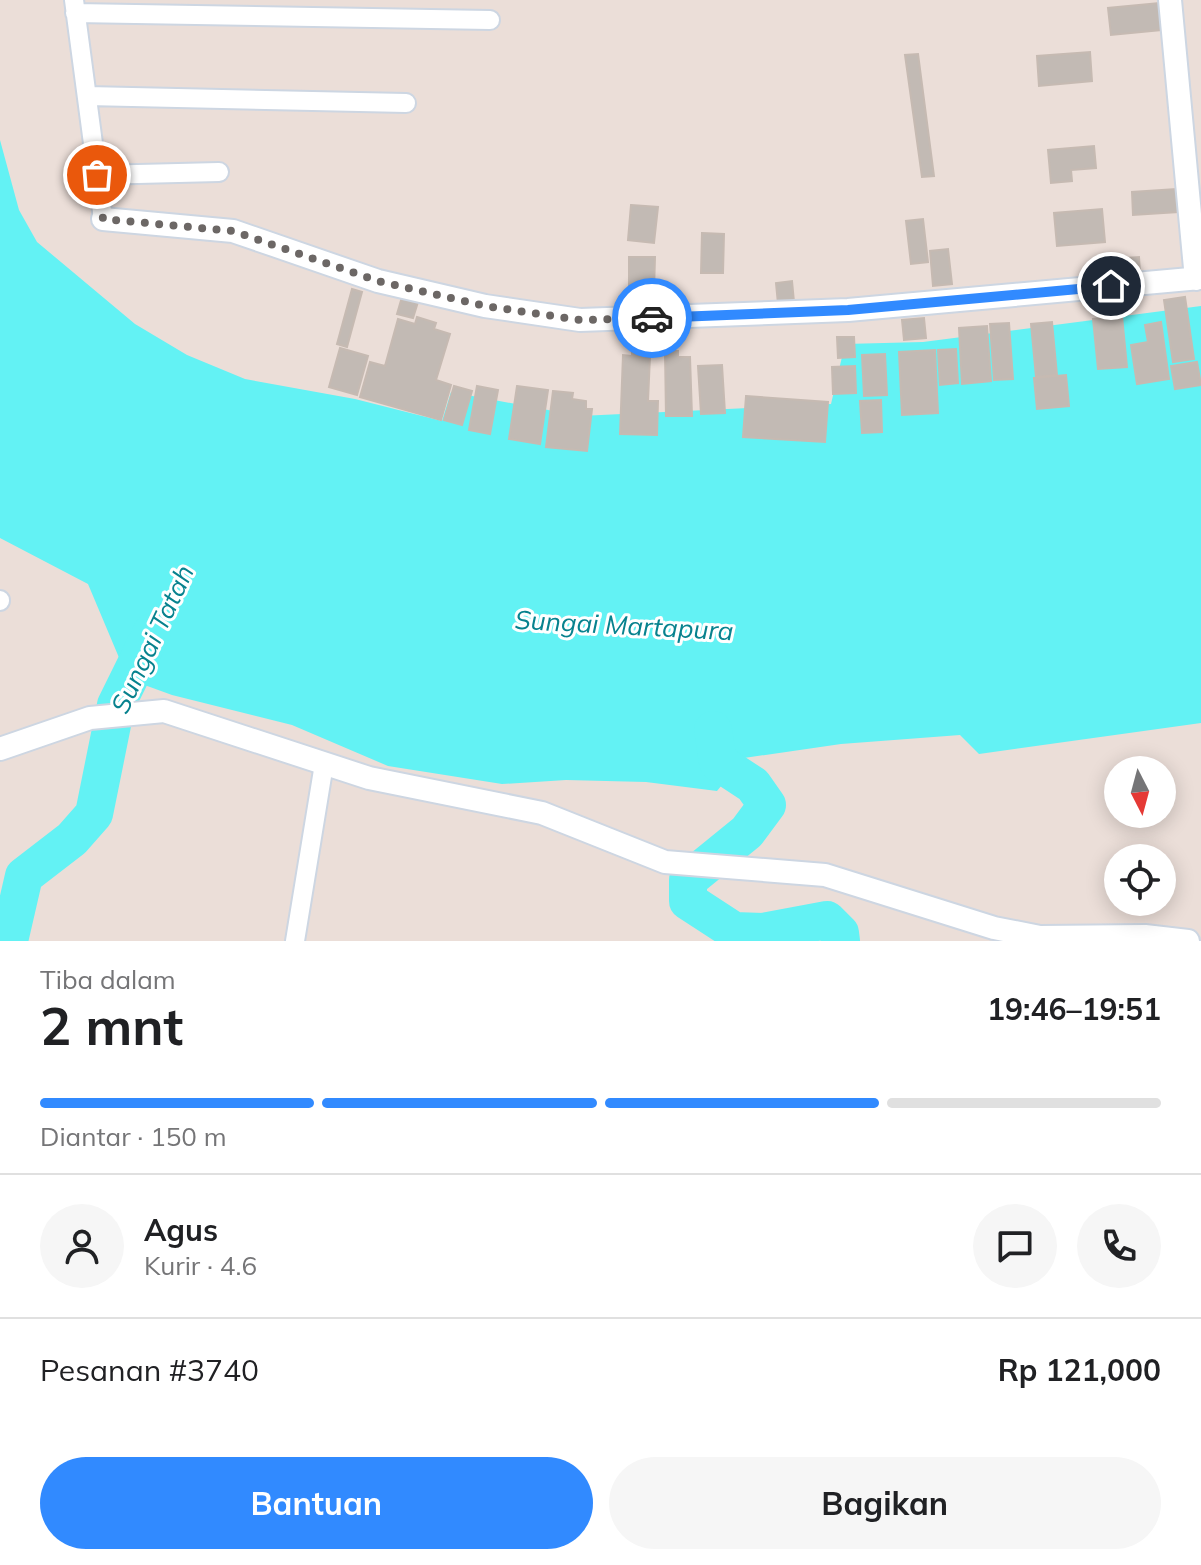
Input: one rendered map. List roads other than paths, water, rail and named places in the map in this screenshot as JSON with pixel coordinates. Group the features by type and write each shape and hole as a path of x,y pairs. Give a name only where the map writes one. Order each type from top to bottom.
{"street":[{"path":"490,20 74,6 103,219 233,231 378,281 485,306 580,320 848,310 1198,279 1170,0"},
{"path":"87,96 406,103"},
{"path":"97,175 219,172"},
{"path":"0,749 90,718 147,710 194,720 324,764 408,787 542,813 665,862 736,871 825,875 994,928 1040,937 1145,936 1188,941"},
{"path":"295,941 324,764"}],"water":[{"name":"Sungai Martapura","path":"0,140 19,210 37,242 135,324 187,355 245,379 355,399 442,421 451,392 580,416 831,404 845,344 923,342 1201,306 1201,723 979,754 960,735 841,744 744,758 717,791 646,782 566,780 502,784 388,766 292,725 172,695 128,679 88,584 0,538"}],"waterway":[{"name":"Sungai Tatah","path":"9,941 24,876 72,839 94,814 116,705 152,632"},
{"path":"713,730 718,762 753,785 767,805 747,832 688,880 688,901 734,931 763,932 827,920 840,933 841,941"}]}
